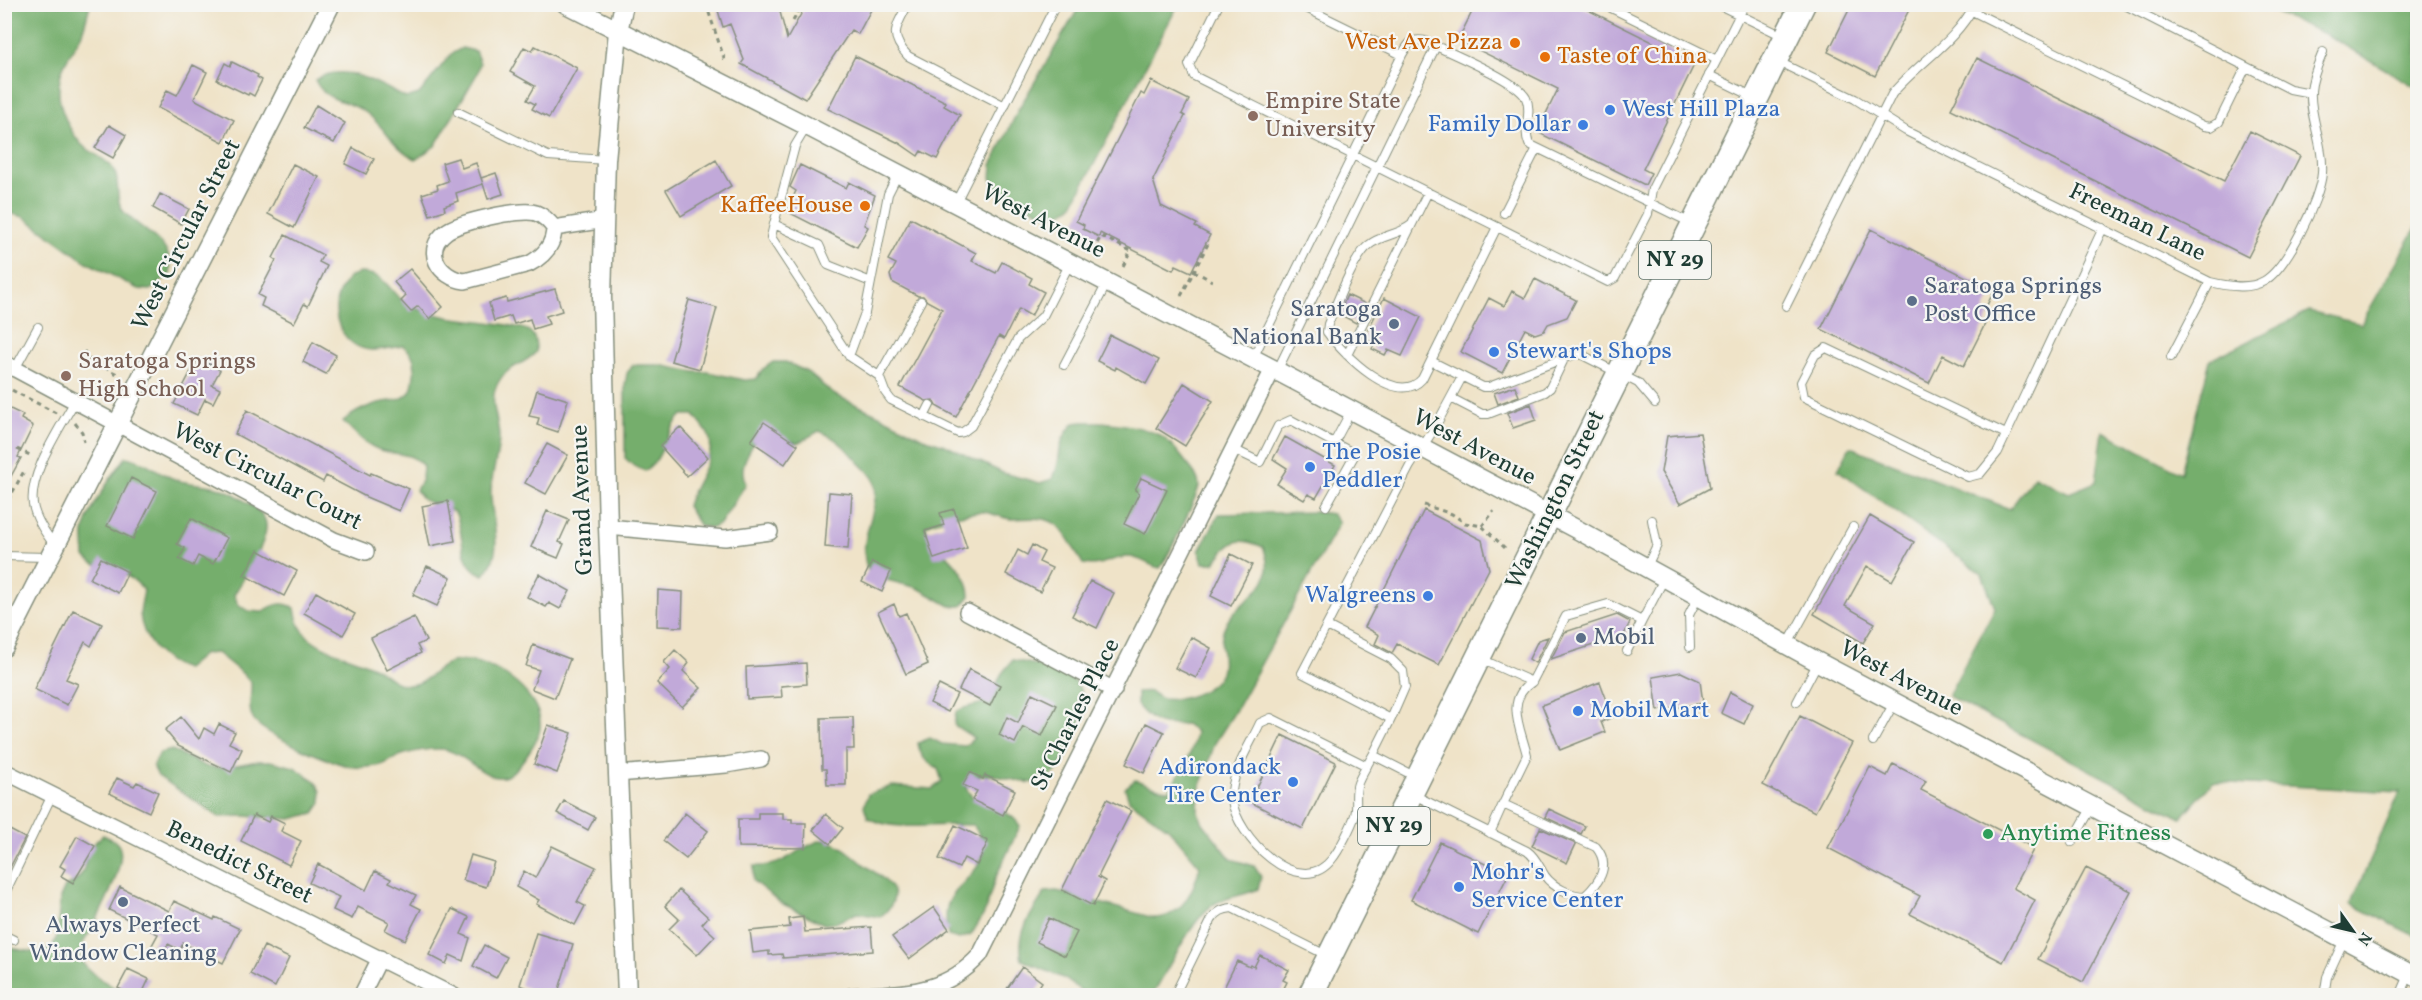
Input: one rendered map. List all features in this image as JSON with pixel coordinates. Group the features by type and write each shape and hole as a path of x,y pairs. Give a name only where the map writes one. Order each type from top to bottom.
{"highway":[{"name":"Washington Street","path":"1310,996 1803,4"}],"street":[{"name":"West Circular Street","path":"4,647 116,424 310,50 331,4"},
{"name":"West Avenue","path":"566,4 807,126 1352,410 1818,662 2414,976"},
{"name":"Grand Avenue","path":"624,4 618,31 606,160 602,297 608,527 627,996"},
{"path":"524,211 536,213 554,228 554,237 549,245 538,259 529,264 465,281 454,280 437,266 435,247 444,233 452,228 524,211"},
{"path":"554,228 605,220"},
{"name":"West Circular Court","path":"10,366 334,540 366,552"},
{"name":"St Charles Place","path":"851,996 928,989 957,976 980,955 1233,449 1275,370"},
{"path":"608,527 725,538 770,532"},
{"path":"967,612 1114,690"},
{"path":"617,774 726,765 761,759"},
{"name":"Benedict Street","path":"4,771 454,996"},
{"path":"361,996 380,958"}],"lane":[{"path":"908,4 894,36 898,46 908,56 1005,106"},
{"path":"955,204 1056,4"},
{"path":"1219,4 1189,65 1194,76 1604,282 1615,278 1648,213 1652,189 1745,4"},
{"path":"1298,4 1401,55"},
{"path":"1603,4 1717,60"},
{"path":"1717,4 1786,38"},
{"path":"2124,4 2290,89 2311,93"},
{"path":"1786,306 1892,94 1903,80 1956,33 1973,8 2204,126 2211,127 2219,122 2246,67"},
{"path":"1253,358 1401,55 1409,43 1416,39 1436,46 1511,83 1525,96 1530,108 1526,136 1529,144 1693,224"},
{"path":"1275,370 1436,46"},
{"name":"Freeman Lane","path":"1775,60 1855,99 1906,131 2210,282 2227,286 2245,286 2263,282 2279,270 2317,197 2322,174 2322,149 2311,93 2313,77 2323,52"},
{"path":"1709,75 1756,98"},
{"path":"458,112 548,156 606,160"},
{"path":"807,126 795,146 771,237 849,356 879,376 891,400 958,433 967,430 1018,339 1043,316 1070,263"},
{"path":"1504,213 1537,148"},
{"path":"849,356 866,313 888,194 898,174"},
{"path":"1347,355 1428,192"},
{"path":"774,224 819,245 828,265 871,282"},
{"path":"1412,225 1406,230 1370,243 1358,259 1328,324 1327,332 1347,355 1368,373 1396,387 1407,388 1416,386 1431,361 1497,227"},
{"path":"2006,434 1826,348 1815,355 1800,382 1804,397 1968,477 1980,474 1998,452 2103,228"},
{"path":"2171,357 2210,282"},
{"path":"1064,365 1107,283"},
{"path":"879,376 921,301"},
{"path":"10,366 38,327"},
{"path":"1431,361 1483,387 1489,387 1578,353 1638,383 1655,403"},
{"path":"1450,398 1482,414 1488,414 1545,392 1550,388 1564,359"},
{"path":"1391,719 1302,673 1410,466 1462,376"},
{"path":"4,556 52,552 33,507 34,487 41,464 75,402"},
{"path":"924,417 930,405"},
{"path":"1334,443 1352,410"},
{"path":"1233,449 1260,462 1278,426 1291,420 1356,454 1326,506"},
{"path":"1645,569 1657,545 1652,520"},
{"path":"1788,646 1853,527"},
{"path":"1627,651 1664,579"},
{"path":"1690,647 1689,615 1698,597"},
{"path":"1490,832 1527,755 1515,706 1520,693 1532,682 1566,616 1608,604 1642,621"},
{"path":"1327,626 1391,659 1404,671 1405,687 1391,719 1373,755 1357,785 1356,815 1332,860 1320,869 1305,874 1287,870 1270,859 1235,815 1232,799 1233,783 1260,723 1264,719 1271,718 1367,766"},
{"path":"1477,657 1532,682"},
{"path":"1797,702 1818,662"},
{"path":"1873,741 1894,702"},
{"path":"1373,755 1414,785 1490,832 1532,854 1550,882 1577,896 1585,896 1598,882 1604,868 1603,856 1596,847 1503,804"},
{"path":"4,896 52,795"},
{"path":"2072,842 2092,807"},
{"path":"1174,996 1212,919 1217,912 1224,909 1232,908 1329,956"},
{"path":"4,935 14,940"},
{"path":"2324,996 2327,977 2344,940"},
{"path":"2400,996 2414,976"}],"path":[{"path":"706,4 725,61"},
{"path":"793,21 803,4"},
{"path":"1093,250 1101,236 1131,251 1123,266"},
{"path":"1181,296 1209,242"},
{"path":"1194,271 1212,281"},
{"path":"84,351 89,359 119,375"},
{"path":"4,386 79,426 84,442"},
{"path":"17,448 34,457"},
{"path":"4,508 26,466"},
{"path":"1424,505 1452,514 1465,523 1482,526 1504,549"},
{"path":"1482,526 1494,511"}],"green space":[{"path":"5,4 90,5 81,35 60,76 61,107 69,127 81,144 115,171 119,202 125,213 156,239 168,254 171,264 170,275 150,290 138,289 85,261 24,217 5,212"},
{"path":"1081,4 1178,5 1072,206 1061,213 1050,215 1039,212 997,188 991,178 992,165 1018,110"},
{"path":"2258,5 2417,5 2417,88 2327,35"},
{"path":"462,48 475,51 480,63 477,74 435,146 416,159 401,149 372,117 358,108 331,97 315,80 326,75 350,74 373,81 406,98 419,94 451,54"},
{"path":"2417,226 2417,937 2351,904 2400,792 2213,782 2181,818 1948,696 1995,608 1982,574 1838,470 1850,447 2010,509 2034,476 2069,493 2096,482 2103,431 2181,473 2210,360 2309,311 2361,324"},
{"path":"360,273 380,278 401,299 417,308 447,317 524,329 529,331 534,338 536,352 505,374 494,393 499,431 491,489 496,547 494,557 484,575 475,571 466,557 455,512 423,500 416,490 422,479 423,466 408,456 380,450 369,445 343,421 366,407 406,396 412,388 415,370 412,356 404,346 375,350 361,348 353,344 341,330 336,312 339,293 349,277"},
{"path":"773,362 786,362 807,372 835,395 923,438 945,445 1003,473 1040,483 1052,479 1058,464 1063,439 1074,423 1133,426 1164,438 1196,475 1198,490 1160,568 1129,557 1090,565 1083,564 1061,529 1052,522 1041,519 1011,519 978,512 954,516 925,526 937,544 958,567 968,585 970,596 962,606 950,606 918,588 871,576 864,551 875,503 874,480 843,446 825,433 819,431 798,443 786,439 755,441 743,467 746,484 720,524 712,528 700,526 687,506 708,461 710,451 708,434 694,415 682,415 676,421 657,459 645,471 634,466 625,458 625,385 627,373 633,365 659,365 744,380 756,379 763,369"},
{"path":"126,457 180,481 225,490 242,499 262,515 266,528 261,547 234,595 239,606 249,611 262,612 278,604 295,608 304,632 318,644 369,665 400,683 409,685 421,682 446,664 465,660 495,669 509,678 532,701 539,714 539,733 526,756 514,770 503,777 487,774 455,753 438,749 406,754 377,766 345,765 300,748 259,725 253,719 250,710 251,683 217,653 204,654 186,669 161,656 149,641 142,623 140,614 144,590 129,577 99,567 85,557 84,533 90,514"},
{"path":"1320,512 1332,514 1339,523 1234,713 1215,743 1199,790 1198,812 1203,823 1231,859 1254,866 1261,877 1258,889 1219,901 1206,911 1189,933 1152,995 1087,995 1065,979 1022,960 1023,932 1045,892 1057,891 1154,918 1172,913 1185,901 1194,885 1200,866 1169,829 1129,800 1125,788 1135,780 1169,790 1189,755 1196,732 1186,724 1158,723 1148,717 1137,705 1137,692 1151,692 1161,698 1175,699 1194,695 1210,686 1221,673 1223,631 1237,610 1262,585 1267,562 1263,547 1254,543 1240,541 1234,543 1214,563 1203,563 1199,551 1219,514"},
{"path":"1013,660 1056,670 1071,678 1080,688 1083,709 1068,752 1051,776 1041,781 1030,782 985,775 974,777 965,784 975,799 1006,813 1020,826 995,879 984,914 971,935 959,939 948,936 946,912 951,898 973,873 982,857 981,837 973,825 905,826 879,823 868,818 864,806 868,794 892,786 932,789 942,781 938,769 922,756 918,743 930,738 942,744 965,746 974,738 954,725 956,712 990,698 1001,675"},
{"path":"172,750 207,767 220,768 270,761 294,767 315,781 321,791 321,803 314,813 291,819 219,817 158,776 153,766 160,753"},
{"path":"103,835 119,846 121,857 116,877 81,947 80,956 84,965 95,975 129,995 5,995 4,947 39,953 52,947 57,936 60,898 65,887 82,874 92,846"},
{"path":"822,840 843,848 890,886 893,900 880,917 857,913 835,923 824,924 781,903 753,881 754,866 782,861"}],"building":[{"path":"716,4 778,4 787,39 805,7 810,9 813,4 874,4 858,34 851,30 805,99 741,64 744,60 730,24 723,27"},
{"name":"West Hill Plaza","path":"1476,4 1576,4 1695,63 1643,169 1651,173 1645,185 1537,132 1558,89 1458,40"},
{"path":"1852,4 1912,4 1875,76 1828,52"},
{"path":"535,46 577,68 549,118 532,109 535,104 527,100 535,86 510,72 524,47 532,51"},
{"path":"855,56 946,102 944,106 960,115 937,159 921,151 918,156 899,143 828,109"},
{"path":"1977,58 2224,181 2250,131 2300,156 2248,257 1951,109"},
{"path":"232,62 258,75 257,77 262,80 254,96 217,80 225,63 230,66"},
{"path":"193,65 207,72 194,99 234,120 223,142 158,108 167,90 177,95"},
{"path":"1151,81 1189,100 1182,114 1185,116 1153,180 1161,206 1197,224 1195,227 1210,235 1191,272 1176,265 1173,270 1100,233 1099,237 1083,229 1084,225 1076,221 1141,93 1144,95"},
{"path":"316,105 345,123 334,143 304,128"},
{"path":"109,125 126,135 113,158 95,148"},
{"path":"353,148 374,159 366,174 345,164"},
{"path":"458,158 462,168 476,163 483,184 456,193 458,201 444,206 445,210 430,215 422,194 438,189 437,185 448,181 442,163"},
{"path":"716,160 731,186 681,216 666,190"},
{"path":"293,164 319,177 294,228 268,214"},
{"path":"800,165 846,188 849,182 875,195 864,225 868,227 857,247 786,211 796,191 790,187"},
{"path":"496,173 503,194 488,199 481,178"},
{"path":"160,194 189,209 181,224 153,208"},
{"path":"911,218 976,253 972,261 996,273 1002,262 1032,278 1029,284 1044,292 1031,316 1019,309 1004,339 999,336 956,417 936,406 933,400 926,401 900,387 942,309 927,301 923,296 918,296 892,282 890,275 896,264 888,260"},
{"name":"Saratoga Springs Post Office","path":"1871,229 1994,291 1984,311 1990,314 1964,366 1943,355 1929,383 1821,329"},
{"path":"285,235 323,255 319,262 327,266 308,306 304,304 294,323 261,306 264,298 258,295 276,260 273,258"},
{"path":"410,269 443,307 430,319 418,306 411,312 401,301 406,296 394,282"},
{"path":"1535,279 1576,300 1567,317 1548,324 1544,331 1535,334 1525,329 1502,373 1461,352 1489,298 1504,306 1512,291 1525,298"},
{"path":"555,289 562,311 546,316 549,324 533,329 530,319 514,324 511,316 494,321 489,303 506,298 507,302"},
{"path":"1347,295 1366,304 1356,323 1339,314"},
{"name":"Saratoga National Bank","path":"1384,298 1421,317 1402,356 1388,350 1385,355 1372,349 1375,343 1364,338"},
{"path":"689,300 717,308 700,369 671,361"},
{"path":"1110,335 1159,360 1146,384 1116,367 1115,370 1097,361"},
{"path":"313,342 336,355 326,374 303,362"},
{"path":"198,358 220,370 212,385 220,389 213,403 205,399 197,415 174,404"},
{"path":"1184,383 1213,401 1185,446 1156,428"},
{"path":"1515,386 1519,396 1498,404 1494,393"},
{"path":"537,390 568,400 558,432 537,425 539,418 529,416"},
{"path":"1531,404 1536,420 1513,428 1507,413"},
{"name":"Saratoga Springs High School","path":"4,406 23,415 21,419 33,426 18,457 21,458 4,489"},
{"path":"247,410 370,475 371,473 409,489 399,511 326,476 323,482 235,434"},
{"path":"764,422 798,445 785,464 751,441"},
{"path":"680,427 708,457 687,476 660,446"},
{"path":"1700,433 1710,488 1680,504 1661,472 1667,436"},
{"name":"The Posie Peddler","path":"1285,437 1335,465 1316,498 1308,494 1304,500 1277,484 1287,468 1273,459"},
{"path":"547,444 568,455 546,494 525,483"},
{"path":"131,478 157,491 133,539 107,526"},
{"path":"1141,478 1167,490 1145,534 1124,524 1139,493 1135,490"},
{"path":"829,492 852,494 848,549 825,547"},
{"path":"448,501 455,541 430,546 422,506"},
{"path":"954,509 967,548 934,559 925,531 944,525 940,513"},
{"name":"Walgreens","path":"1424,510 1482,540 1489,569 1439,665 1397,644 1392,653 1375,644 1379,635 1365,627"},
{"path":"547,511 569,520 559,542 564,544 558,558 531,547"},
{"path":"1870,516 1914,542 1892,581 1867,566 1845,606 1875,623 1863,643 1814,614"},
{"path":"191,518 227,538 213,564 198,556 193,566 179,559 185,548 177,544"},
{"path":"1032,545 1044,552 1039,562 1052,568 1040,592 1006,574 1018,550 1027,555"},
{"path":"258,550 297,571 284,596 244,575"},
{"path":"1231,554 1252,565 1231,606 1211,596"},
{"path":"101,558 128,572 118,593 90,579"},
{"path":"872,562 891,571 882,592 862,582"},
{"path":"427,566 451,577 437,606 413,595"},
{"path":"539,574 570,591 560,609 549,603 546,607 527,597"},
{"path":"1090,581 1114,593 1097,628 1072,616"},
{"path":"658,590 683,592 682,627 657,626"},
{"path":"316,592 355,614 343,635 304,613"},
{"path":"894,604 899,616 906,613 928,664 906,674 878,612"},
{"path":"73,610 102,624 91,646 85,642 66,679 78,684 67,705 34,689"},
{"name":"Mobil","path":"1617,615 1630,622 1624,635 1551,659 1565,632"},
{"path":"414,617 426,641 417,645 421,653 387,670 371,638"},
{"path":"1191,637 1211,648 1196,678 1175,668"},
{"path":"1548,637 1535,663 1529,659 1538,640"},
{"path":"533,645 570,659 555,698 532,689 539,670 526,666"},
{"path":"675,650 689,663 683,671 701,688 682,707 657,683 670,669 664,662"},
{"path":"806,663 807,684 781,686 782,697 747,699 746,667"},
{"path":"969,669 1000,685 990,706 959,690"},
{"path":"1681,672 1700,681 1703,703 1658,711 1653,677"},
{"name":"Mobil Mart","path":"1600,682 1613,717 1601,722 1605,732 1560,750 1542,705"},
{"path":"939,685 957,694 948,712 930,703"},
{"path":"1730,692 1753,704 1744,724 1721,713"},
{"path":"1032,693 1057,705 1042,736 1023,727 1015,743 999,735 1007,717 1018,723"},
{"path":"1800,716 1852,743 1815,812 1763,785"},
{"path":"181,717 199,739 204,728 214,734 219,724 235,732 229,743 242,749 231,772 178,746 165,730"},
{"path":"853,717 854,749 846,749 846,785 827,785 826,769 822,769 821,718"},
{"path":"1146,723 1164,732 1144,773 1126,764"},
{"path":"548,725 572,733 557,773 534,764"},
{"name":"Adirondack Tire Center","path":"1282,735 1336,762 1303,829 1250,802"},
{"path":"1893,764 1926,781 1921,790 2034,848 2013,888 2035,900 2003,962 1910,914 1920,896 1828,848 1870,767 1887,776"},
{"path":"970,772 983,779 985,775 1015,790 1003,815 972,800 977,791 963,785"},
{"path":"117,778 134,786 137,782 158,792 149,812 109,793"},
{"path":"1107,799 1131,811 1098,877 1105,881 1093,906 1062,890"},
{"path":"564,801 595,817 588,830 557,813"},
{"path":"1549,809 1585,826 1581,834 1545,817"},
{"path":"685,813 708,831 686,859 663,841"},
{"path":"758,813 783,813 783,819 792,819 792,823 806,823 805,848 738,847 738,819 758,819"},
{"path":"826,814 843,828 830,844 813,830"},
{"path":"254,815 268,822 271,816 285,823 281,831 301,841 289,865 241,841"},
{"path":"955,825 988,841 977,865 964,858 959,868 939,859"},
{"path":"4,827 25,838 4,879"},
{"path":"1540,828 1576,844 1567,863 1532,846"},
{"path":"77,836 95,846 73,883 61,876 65,869 60,866"},
{"name":"Mohr's Service Center","path":"1440,842 1508,875 1478,934 1411,900"},
{"path":"552,846 596,867 577,902 585,906 575,925 536,904 539,900 516,887 524,871 535,878"},
{"path":"471,855 494,862 486,887 463,880"},
{"path":"318,864 366,890 375,871 391,879 389,882 416,895 411,904 421,909 405,940 385,930 389,922 358,907 352,919 333,910 339,897 309,883"},
{"path":"2086,868 2131,891 2083,982 2038,959"},
{"path":"120,887 169,911 174,901 214,920 215,917 240,929 223,963 183,943 180,950 168,944 164,953 151,947 158,934 109,910"},
{"path":"679,890 708,917 702,924 715,936 697,955 669,929 679,919 665,906"},
{"path":"934,907 949,929 909,959 892,937"},
{"path":"452,909 469,917 461,934 470,938 463,961 450,955 446,964 429,955"},
{"path":"803,917 805,932 871,927 873,951 783,958 782,954 769,955 769,951 753,953 750,931 790,927 789,919"},
{"path":"1049,918 1077,932 1065,956 1037,942"},
{"path":"536,933 573,944 557,996 526,996 528,988 520,985"},
{"path":"484,945 507,957 496,978 473,966"},
{"path":"264,946 289,958 275,987 250,974"},
{"path":"1260,955 1289,970 1283,980 1287,982 1280,996 1220,996 1237,961 1254,967"},
{"path":"1022,967 1042,982 1033,996 1002,996"},
{"path":"128,969 149,979 141,996 133,996 118,988"}],"place":[{"name":"West Ave Pizza","path":"1515,43"},
{"name":"Taste of China","path":"1545,57"},
{"name":"West Hill Plaza","path":"1610,110"},
{"name":"Empire State University","path":"1253,116"},
{"name":"Family Dollar","path":"1583,125"},
{"name":"KaffeeHouse","path":"865,206"},
{"name":"Saratoga Springs Post Office","path":"1912,301"},
{"name":"Saratoga National Bank","path":"1394,324"},
{"name":"Stewart's Shops","path":"1494,352"},
{"name":"Saratoga Springs High School","path":"66,376"},
{"name":"The Posie Peddler","path":"1310,467"},
{"name":"Walgreens","path":"1428,596"},
{"name":"Mobil","path":"1581,638"},
{"name":"Mobil Mart","path":"1578,711"},
{"name":"Adirondack Tire Center","path":"1293,782"},
{"name":"Anytime Fitness","path":"1988,834"},
{"name":"Mohr's Service Center","path":"1459,887"},
{"name":"Always Perfect Window Cleaning","path":"123,902"}]}
